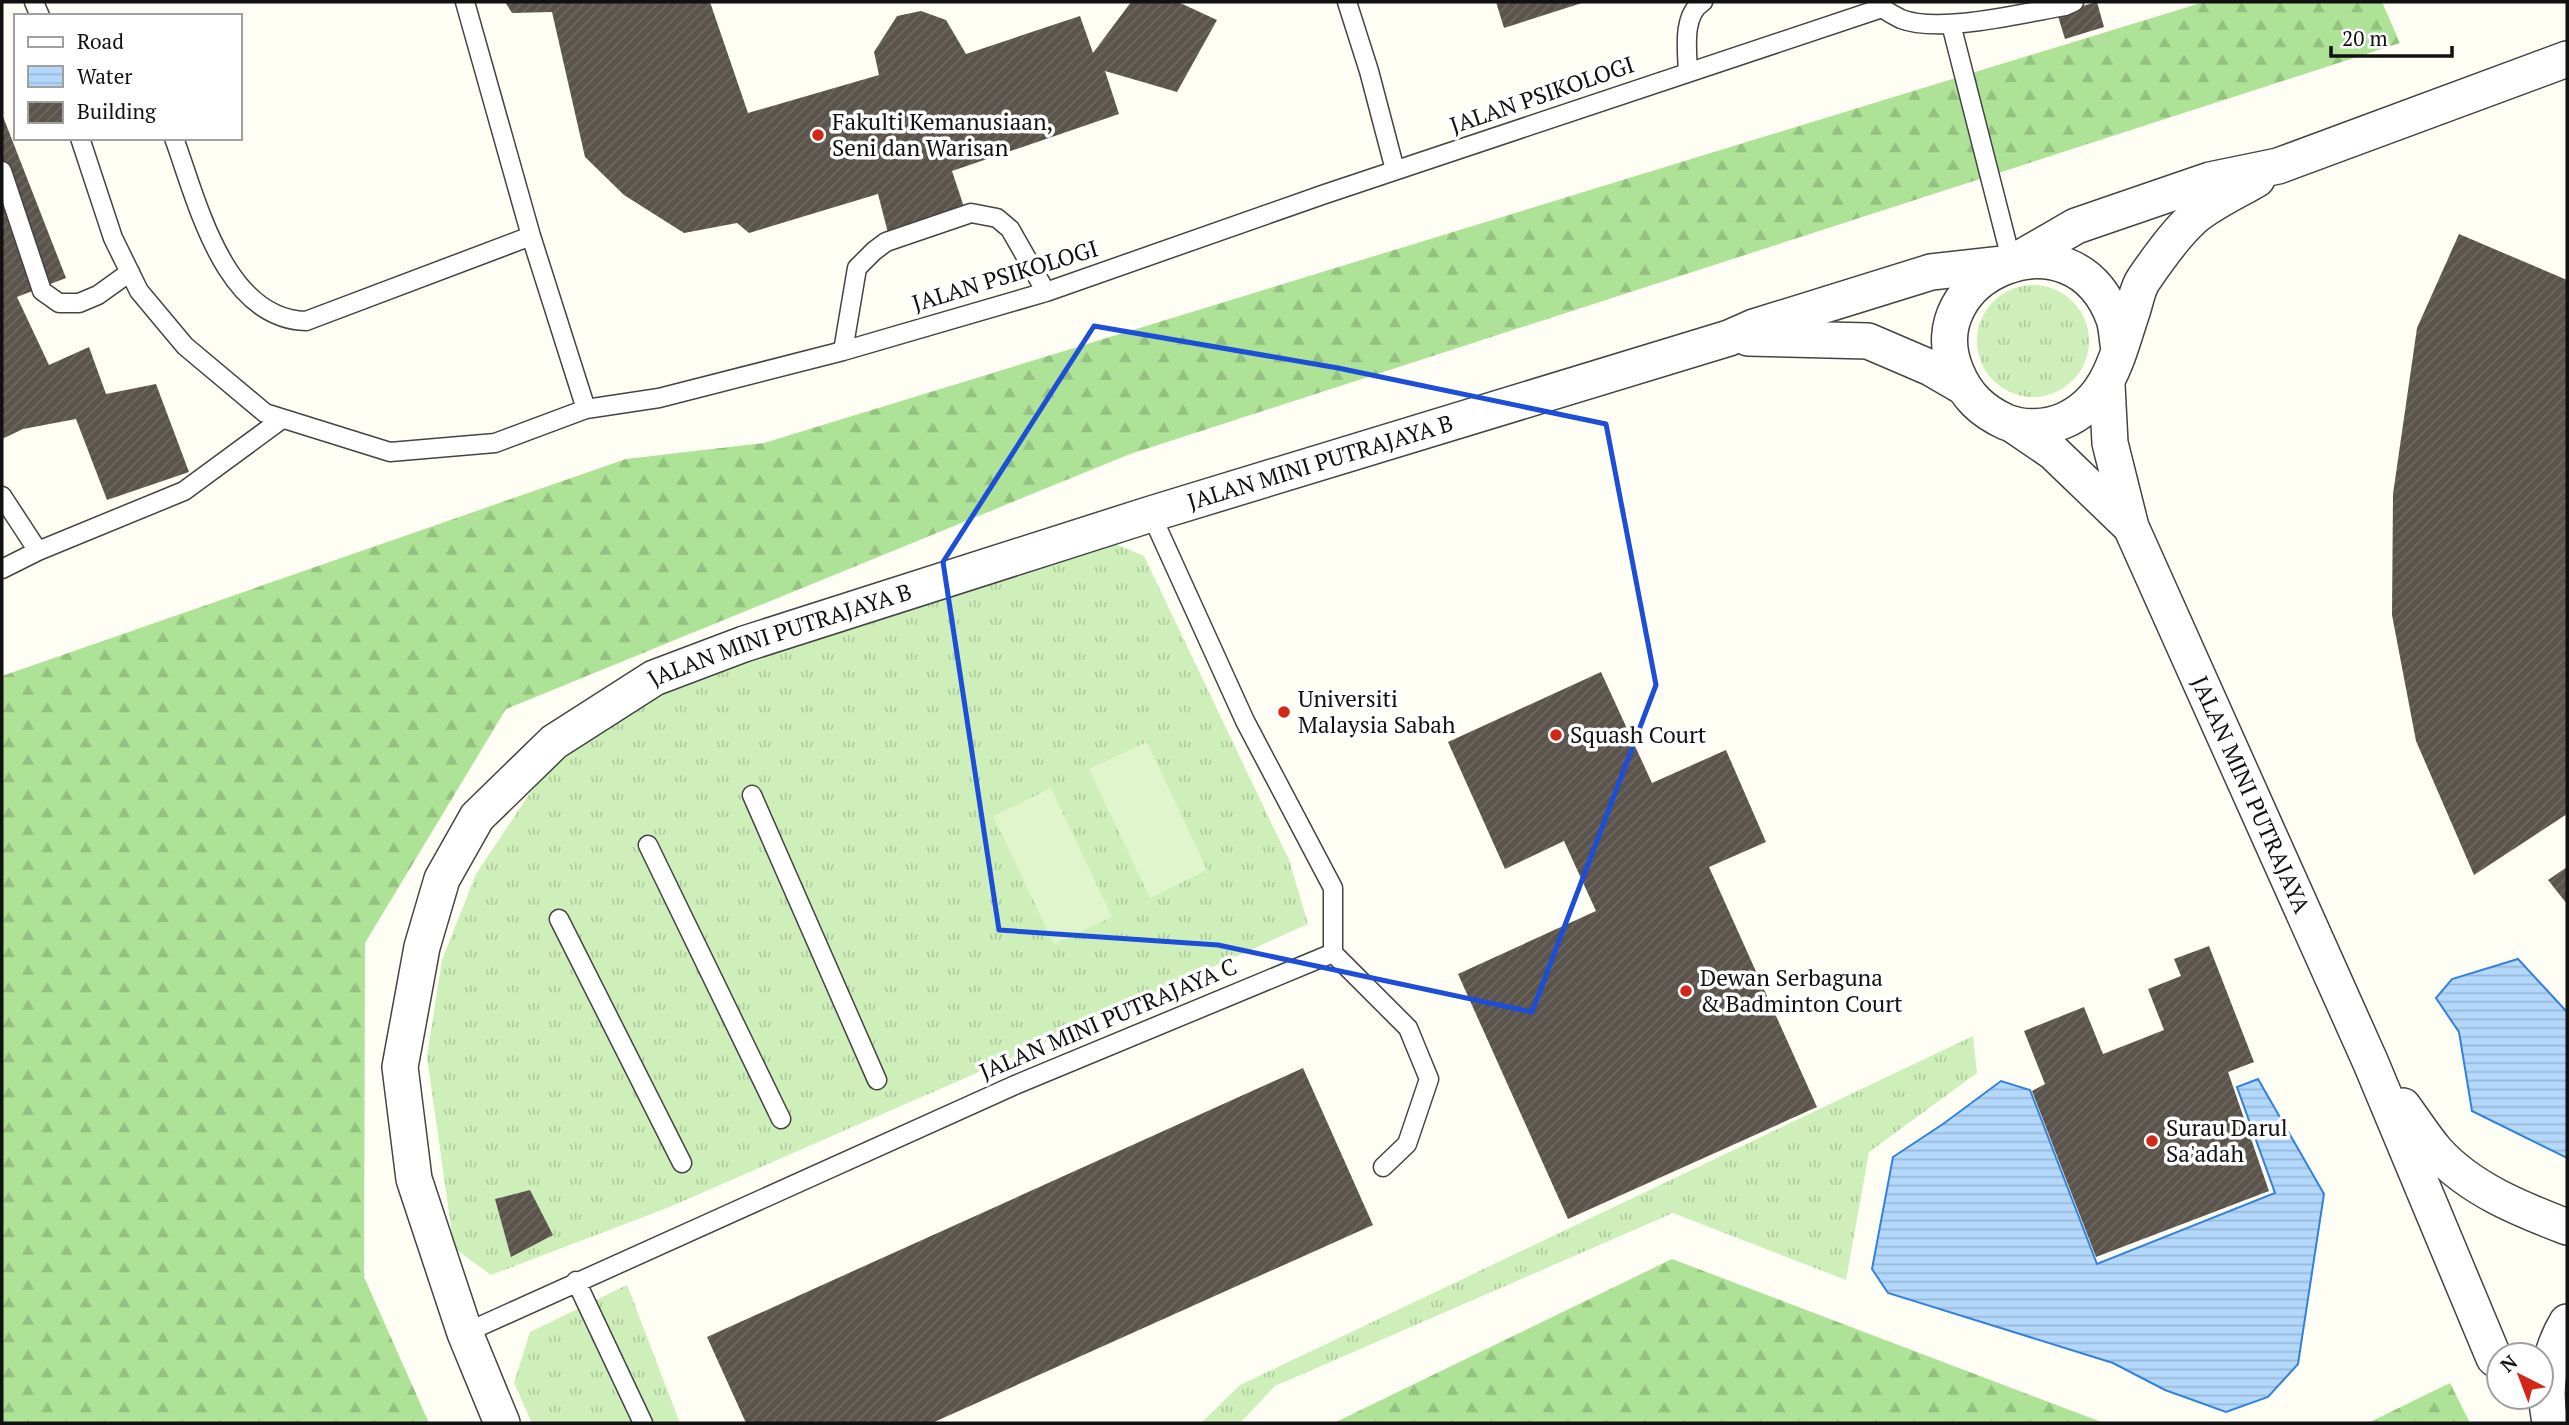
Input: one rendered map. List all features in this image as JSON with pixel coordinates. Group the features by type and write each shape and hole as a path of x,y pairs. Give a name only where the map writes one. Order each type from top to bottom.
{"street":[{"path":"2131,527 2053,452 1975,403 1962,386 1953,366 1950,344 1953,322 1961,302 1975,285 1992,272 2076,226 2210,180 2278,166 2567,59"},
{"path":"2012,424 2034,427 2055,424 2076,415 2093,402 2106,384 2142,281 2191,219 2278,166"},
{"path":"1728,338 1754,327 1931,272 2034,260 2055,263 2076,271 2093,284 2115,321 2119,350"},
{"path":"1728,338 1868,341 1931,368 1962,386"},
{"name":"JALAN MINI PUTRAJAYA B","path":"502,1423 465,1333 414,1179 400,1067 422,947 442,878 477,817 554,743 654,678 744,644 1151,514 1728,338"},
{"path":"2106,384 2110,443 2131,527"},
{"name":"JALAN MINI PUTRAJAYA","path":"2131,527 2370,1061"},
{"path":"2370,1061 2437,1151 2466,1178 2516,1208 2567,1227"},
{"path":"2370,1061 2487,1341"},
{"path":"2555,1346 2567,1322"}],"lane":[{"path":"465,2 531,236 586,409"},
{"path":"1347,2 1369,71 1395,170"},
{"path":"1688,72 1686,43 1692,15 1695,8 1703,2"},
{"name":"JALAN PSIKOLOGI","path":"81,140 113,238 139,291 185,346 265,412 390,452 495,443 586,409 659,398 844,351 1046,292 1878,5 1902,19 1920,23 1951,24 2065,6 2074,2"},
{"path":"1951,24 2012,263"},
{"path":"175,140 212,244 244,293 277,316 290,321 306,321 531,236"},
{"path":"2,171 42,291 59,303 79,303 98,295 130,272"},
{"path":"844,351 857,268 886,242 971,213 997,218 1010,229 1046,292"},
{"path":"2,569 38,551 184,491 282,419"},
{"path":"2,496 38,551"},
{"path":"1151,514 1245,721 1333,888 1333,953 1408,1028 1429,1079 1407,1143 1383,1167"},
{"path":"752,795 877,1080"},
{"path":"648,845 781,1119"},
{"path":"559,919 682,1163"},
{"name":"JALAN MINI PUTRAJAYA C","path":"465,1333 576,1280 1015,1084 1333,953"},
{"path":"576,1280 643,1423"}],"highlighted area":[{"path":"1094,326 1338,368 1606,424 1656,685 1532,1012 1218,945 999,930 943,562"}],"green space":[{"path":"2204,2 2382,2 2400,43 1130,454 506,709 365,943 364,1277 429,1423 2,1423 2,676 626,459 764,443"},
{"path":"2033,285 2055,289 2073,301 2085,319 2089,341 2085,363 2073,381 2055,393 2033,397 2011,393 1993,381 1981,363 1977,341 1981,319 1993,301 2011,289"},
{"path":"1111,542 1144,556 1289,860 1308,924 667,1208 491,1275 454,1248 427,1057 442,960 476,874 550,763 661,688"},
{"path":"1147,742 1207,870 1150,898 1089,769"},
{"path":"1051,788 1112,917 1054,944 993,816"},
{"path":"1973,1036 1977,1073 1869,1152 1846,1280 1673,1213 1275,1386 1240,1423 1201,1423 1240,1385"},
{"path":"1672,1259 2104,1423 1334,1423"},
{"path":"627,1285 680,1423 532,1423 514,1383 530,1332"},
{"path":"2450,1383 2470,1423 2368,1423"}],"water":[{"path":"2518,959 2567,1012 2567,1158 2472,1111 2459,1032 2436,998 2452,979"},
{"path":"2258,1079 2324,1194 2298,1364 2268,1397 2226,1412 2165,1390 2113,1363 1888,1293 1872,1269 1893,1157 2001,1081 2030,1090 2097,1264 2275,1193 2237,1087"}],"building":[{"name":"Fakulti Kemanusiaan, Seni dan Warisan","path":"505,2 710,2 748,113 879,75 874,52 897,16 921,11 946,20 966,54 1080,16 1093,53 1131,2 1178,2 1217,20 1177,92 1105,71 1119,114 952,171 965,210 888,233 878,194 749,233 737,223 684,233 624,195 585,157 552,12 512,13"},
{"path":"1496,2 1585,2 1504,28"},
{"path":"2097,2 2104,27 2065,39 2057,13"},
{"path":"2,114 66,278 17,297 49,365 89,347 106,394 156,384 189,472 107,500 76,419 23,429 2,439"},
{"path":"2459,234 2567,280 2567,814 2474,875 2416,741 2392,615 2393,494 2417,328"},
{"path":"1601,672 1652,783 1726,750 1766,842 1709,867 1817,1107 1568,1219 1458,974 1596,911 1564,841 1505,869 1448,742"},
{"path":"2567,867 2567,904 2548,880"},
{"name":"Surau Darul Sa'adah","path":"2209,946 2254,1062 2228,1072 2269,1191 2096,1257 2032,1091 2045,1084 2024,1031 2084,1007 2103,1054 2164,1030 2148,989 2181,976 2174,959"},
{"path":"1303,1068 1373,1225 932,1423 746,1423 707,1337"},
{"path":"530,1190 553,1235 511,1257 495,1199"}],"place":[{"name":"Fakulti Kemanusiaan, Seni dan Warisan","path":"818,135"},
{"name":"Universiti Malaysia Sabah","path":"1284,712"},
{"name":"Squash Court","path":"1556,735"},
{"name":"Dewan Serbaguna & Badminton Court","path":"1686,991"},
{"name":"Surau Darul Sa'adah","path":"2152,1141"}]}
